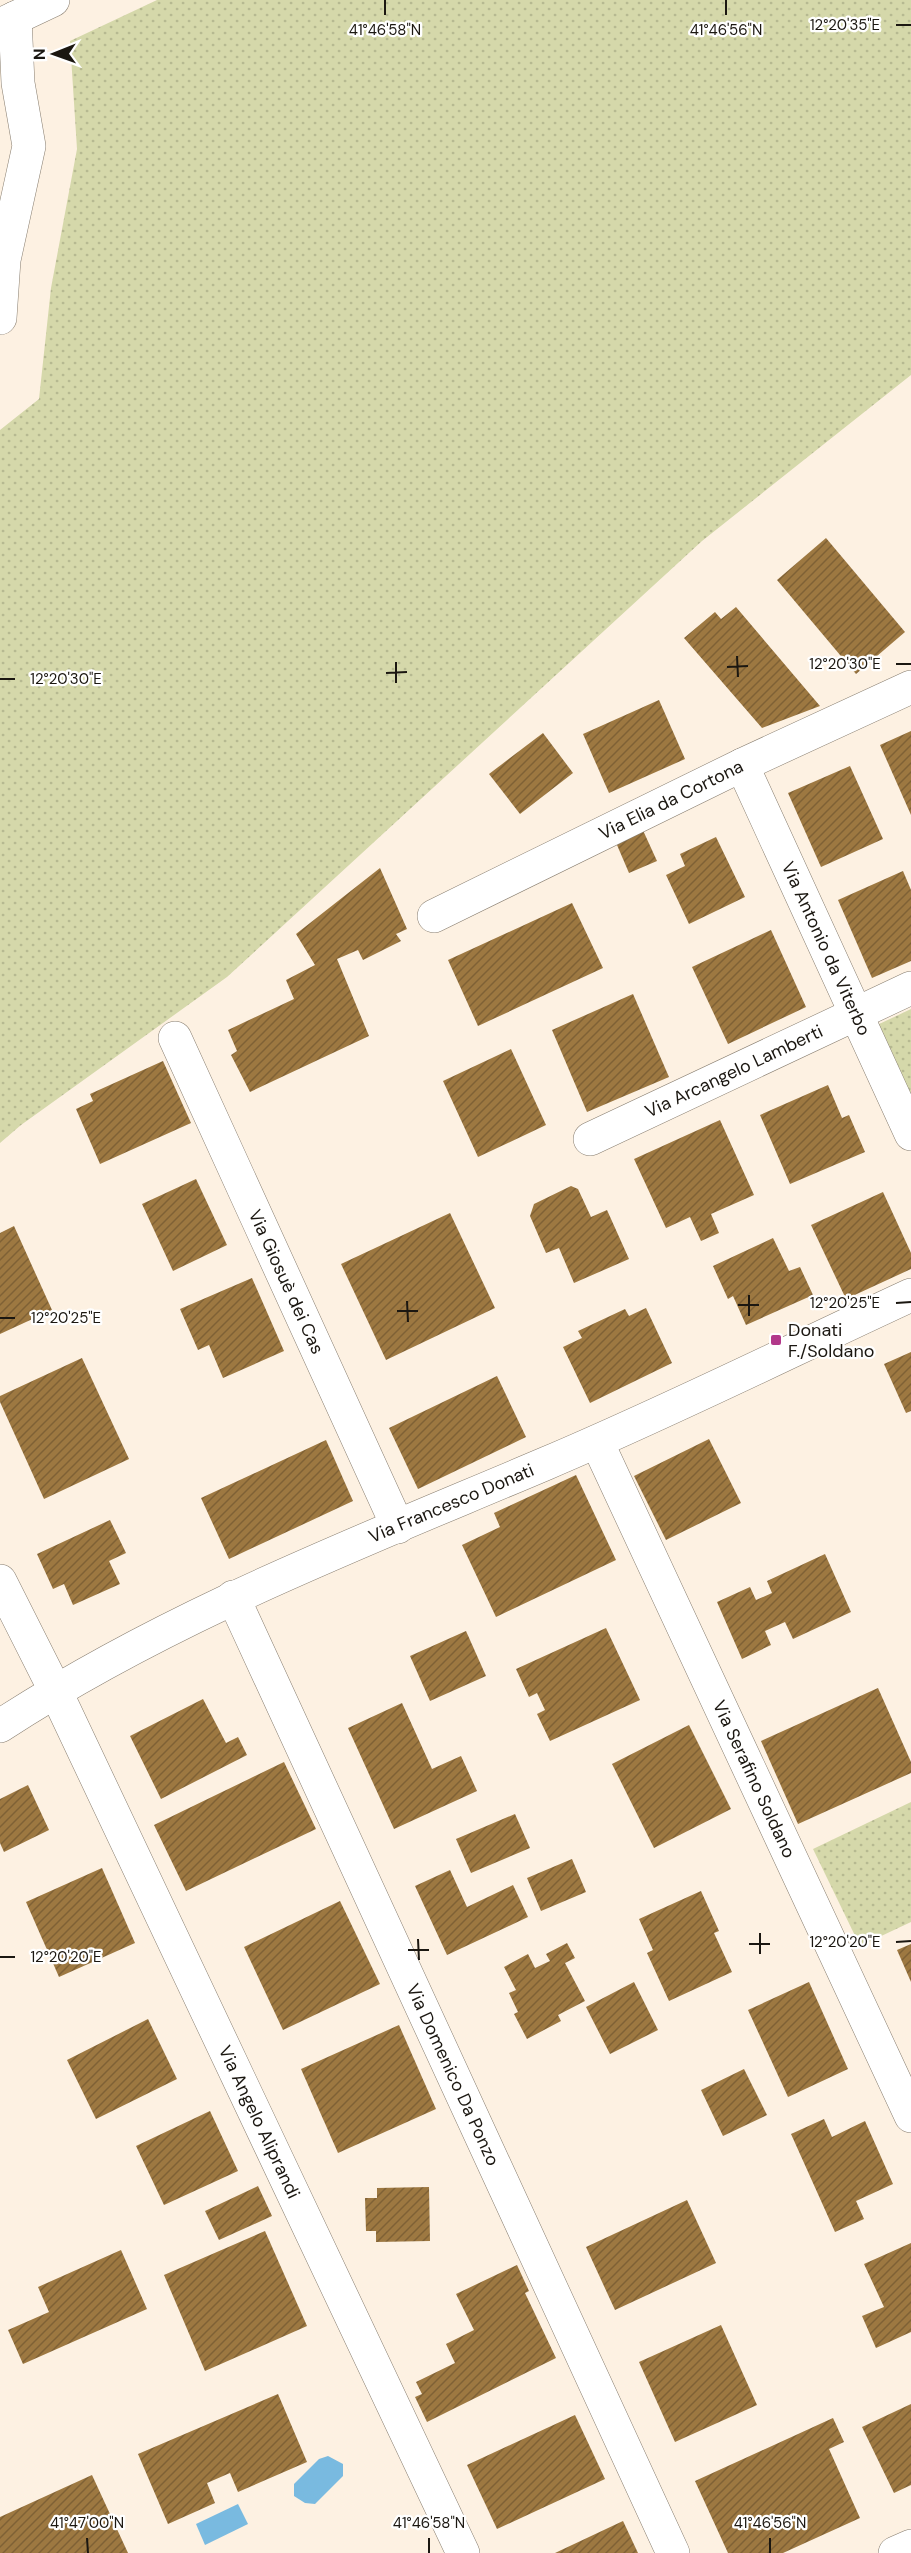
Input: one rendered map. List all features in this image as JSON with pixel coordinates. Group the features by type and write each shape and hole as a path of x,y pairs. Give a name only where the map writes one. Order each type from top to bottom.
{"street":[{"path":"0,318 4,260 29,146 9,88 7,22 54,0"},
{"name":"Via Elia da Cortona","path":"434,916 742,765 911,687"},
{"name":"Via Antonio da Viterbo","path":"742,765 911,1134"},
{"name":"Via Arcangelo Lamberti","path":"590,1139 911,988"},
{"name":"Via Giosuè dei Cas","path":"174,1038 398,1527"},
{"name":"Via Francesco Donati","path":"0,1726 55,1690 233,1597 597,1442 911,1295"},
{"name":"Via Serafino Soldano","path":"597,1442 911,2116"},
{"name":"Via Angelo Aliprandi","path":"0,1581 55,1690 463,2553"},
{"name":"Via Domenico Da Ponzo","path":"233,1597 673,2553"},
{"path":"895,2553 911,2546"}],"green space":[{"path":"157,0 911,0 911,375 702,541 227,977 21,1125 0,1143 0,430 39,399 51,288 77,149 70,41"},
{"path":"911,1009 911,1107 875,1026"},
{"path":"911,1802 911,1922 860,1946 813,1849"}],"water":[{"path":"328,2456 343,2464 343,2476 315,2504 305,2503 294,2496 294,2484 319,2459"},
{"path":"238,2504 248,2524 205,2545 196,2524"}],"building":[{"path":"826,538 905,632 856,674 777,580"},
{"path":"736,607 820,706 762,728 684,638 715,612 721,619"},
{"path":"659,700 685,759 609,793 583,734"},
{"path":"911,731 911,815 880,745"},
{"path":"543,733 573,773 520,814 489,774"},
{"path":"850,766 883,839 821,867 788,793"},
{"path":"641,826 657,861 629,873 614,838"},
{"path":"716,837 745,897 689,924 666,875 685,866 680,854"},
{"path":"380,868 407,929 396,934 401,941 363,960 358,950 337,959 369,1036 250,1092 231,1055 237,1051 228,1030 294,999 286,980 315,965 296,934"},
{"path":"903,871 911,890 911,961 872,978 838,900"},
{"path":"572,903 603,968 478,1026 448,960"},
{"path":"771,930 806,1007 728,1044 692,967"},
{"path":"633,994 669,1077 587,1112 552,1030"},
{"path":"511,1049 546,1125 478,1157 443,1081"},
{"path":"163,1061 191,1123 100,1164 76,1109 93,1101 90,1094"},
{"path":"828,1085 842,1118 849,1115 865,1152 790,1184 760,1115"},
{"path":"720,1120 754,1195 711,1214 719,1233 701,1241 690,1217 666,1228 634,1159"},
{"path":"196,1179 227,1245 173,1271 142,1204"},
{"path":"571,1186 578,1189 591,1217 607,1210 629,1259 574,1283 559,1248 546,1253 530,1216 534,1204"},
{"path":"883,1192 911,1253 911,1269 846,1299 811,1225"},
{"path":"450,1213 495,1308 386,1360 341,1264"},
{"path":"14,1226 52,1310 0,1334 0,1233"},
{"path":"773,1238 789,1271 800,1267 813,1295 746,1325 733,1296 728,1299 713,1266"},
{"path":"252,1278 284,1351 223,1378 209,1345 198,1350 180,1309"},
{"path":"646,1308 672,1363 590,1403 563,1347 582,1338 578,1331 625,1309 629,1316"},
{"path":"911,1352 911,1411 906,1413 884,1364"},
{"path":"82,1358 129,1459 44,1499 0,1402 0,1396"},
{"path":"497,1376 526,1437 418,1489 389,1428"},
{"path":"709,1439 741,1503 666,1540 634,1476"},
{"path":"326,1440 353,1501 229,1559 201,1498"},
{"path":"576,1475 616,1560 496,1617 462,1545 500,1527 494,1513"},
{"path":"110,1520 126,1553 109,1561 120,1584 73,1605 64,1584 53,1589 37,1554"},
{"path":"825,1554 851,1612 793,1639 785,1622 765,1631 771,1645 742,1659 717,1602 750,1587 756,1600 772,1593 767,1581"},
{"path":"606,1628 640,1700 550,1741 537,1714 545,1710 537,1693 529,1697 516,1669"},
{"path":"466,1631 486,1676 430,1701 410,1656"},
{"path":"878,1688 911,1762 911,1773 798,1824 761,1741"},
{"path":"203,1699 226,1743 238,1737 247,1755 161,1799 130,1736"},
{"path":"402,1703 432,1769 461,1756 477,1791 394,1829 348,1728"},
{"path":"689,1725 731,1809 654,1848 612,1764"},
{"path":"284,1762 316,1829 186,1891 154,1825"},
{"path":"28,1785 49,1830 4,1852 0,1843 0,1799"},
{"path":"515,1814 530,1848 471,1873 456,1839"},
{"path":"572,1859 586,1892 541,1911 527,1878"},
{"path":"102,1868 135,1943 59,1977 26,1902"},
{"path":"450,1870 467,1907 513,1885 528,1917 447,1955 415,1886"},
{"path":"701,1891 719,1931 714,1933 732,1972 669,2001 647,1953 653,1950 639,1919"},
{"path":"340,1901 380,1984 283,2030 244,1947"},
{"path":"567,1943 575,1958 565,1963 585,2001 558,2015 561,2021 527,2039 514,2014 518,2012 509,1993 516,1990 504,1967 528,1954 535,1968 550,1961 546,1954"},
{"path":"911,1944 911,1982 897,1950"},
{"path":"634,1982 658,2030 610,2054 586,2007"},
{"path":"809,1982 848,2069 788,2097 748,2010"},
{"path":"148,2019 177,2079 96,2119 67,2060"},
{"path":"399,2025 436,2109 338,2153 301,2069"},
{"path":"744,2069 767,2115 723,2136 701,2090"},
{"path":"210,2111 238,2171 164,2205 136,2146"},
{"path":"824,2119 832,2137 865,2121 893,2184 856,2201 864,2219 835,2232 791,2134"},
{"path":"258,2186 272,2216 219,2240 205,2211"},
{"path":"429,2187 430,2241 376,2242 376,2231 366,2231 365,2198 377,2198 377,2188"},
{"path":"687,2200 716,2263 615,2310 586,2247"},
{"path":"265,2231 307,2326 205,2371 164,2275"},
{"path":"911,2243 911,2332 876,2348 862,2316 884,2307 864,2264"},
{"path":"121,2250 147,2309 23,2364 8,2330 49,2312 38,2287"},
{"path":"517,2265 529,2291 525,2293 556,2358 427,2422 415,2397 422,2394 416,2382 455,2363 446,2344 474,2330 456,2294"},
{"path":"721,2325 757,2405 675,2442 639,2362"},
{"path":"278,2394 307,2462 238,2492 230,2473 207,2483 215,2503 168,2524 138,2454"},
{"path":"911,2404 911,2485 894,2493 862,2427"},
{"path":"575,2415 605,2479 497,2529 467,2465"},
{"path":"833,2418 844,2442 829,2449 860,2518 783,2553 728,2553 695,2481"},
{"path":"92,2475 128,2553 0,2553 0,2517"},
{"path":"623,2521 638,2553 555,2553"}],"place":[{"name":"Donati F./Soldano","path":"776,1340"}]}
